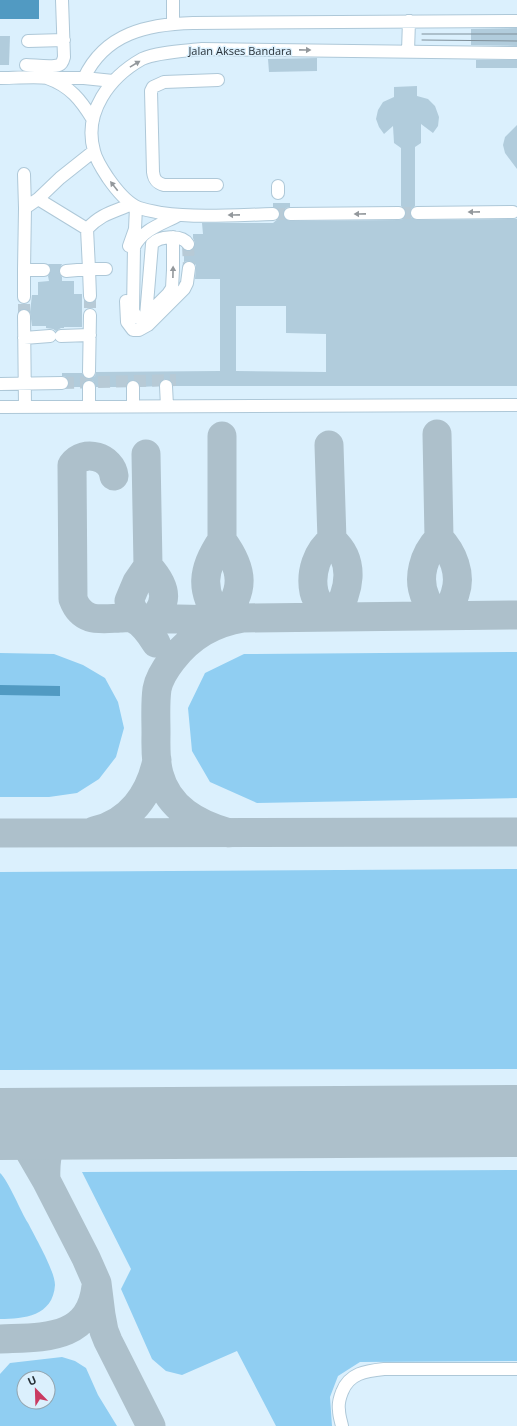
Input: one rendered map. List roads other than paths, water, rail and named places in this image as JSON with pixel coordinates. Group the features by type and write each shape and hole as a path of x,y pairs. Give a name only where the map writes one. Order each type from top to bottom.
{"street":[{"path":"173,0 173,24"},
{"path":"26,65 59,65 63,62 64,40 61,1"},
{"path":"408,51 409,21"},
{"path":"84,78 96,57 114,42 136,31 153,26 173,24 517,21"},
{"path":"28,41 64,40"},
{"name":"Jalan Akses Bandara","path":"273,214 180,215 154,212 134,205 112,185 101,168 94,151 92,136 93,120 97,104 113,81 125,70 144,58 167,53 202,49 517,53"},
{"path":"46,65 46,78"},
{"path":"0,78 84,78 113,81"},
{"path":"46,78 63,86 76,95 93,120"},
{"path":"217,186 164,185 158,183 154,179 151,91 153,87 164,82 218,80"},
{"path":"25,208 38,199 60,178 94,151"},
{"path":"24,174 24,297"},
{"path":"38,199 87,228"},
{"path":"87,228 103,215 134,205 135,229 129,247 126,288 126,317 129,326 133,330 139,330 148,324 184,289 187,283 189,268"},
{"path":"417,213 513,212"},
{"path":"290,214 399,213"},
{"path":"173,237 172,288 146,316 140,319 136,316 133,310 134,247 144,232 180,215"},
{"path":"87,228 90,296"},
{"path":"146,316 152,244 157,239 173,237 184,239 188,244"},
{"path":"66,271 106,269"},
{"path":"24,270 44,270"},
{"path":"89,372 90,315"},
{"path":"24,316 25,406"},
{"path":"24,338 90,335"},
{"path":"0,384 62,383"},
{"path":"166,386 167,406"},
{"path":"89,387 89,406"},
{"path":"133,387 133,406"},
{"path":"0,406 517,405"},
{"path":"342,1426 338,1409 340,1397 345,1383 356,1375 384,1369 517,1369"}],"tunnel":[{"path":"399,213 417,213"},
{"path":"273,214 290,214"},
{"path":"188,244 189,268"},
{"path":"90,296 90,315"},
{"path":"24,297 24,316"},
{"path":"62,383 176,380"}],"tram line":[{"path":"422,34 517,34"},
{"path":"422,40 517,41"}]}
